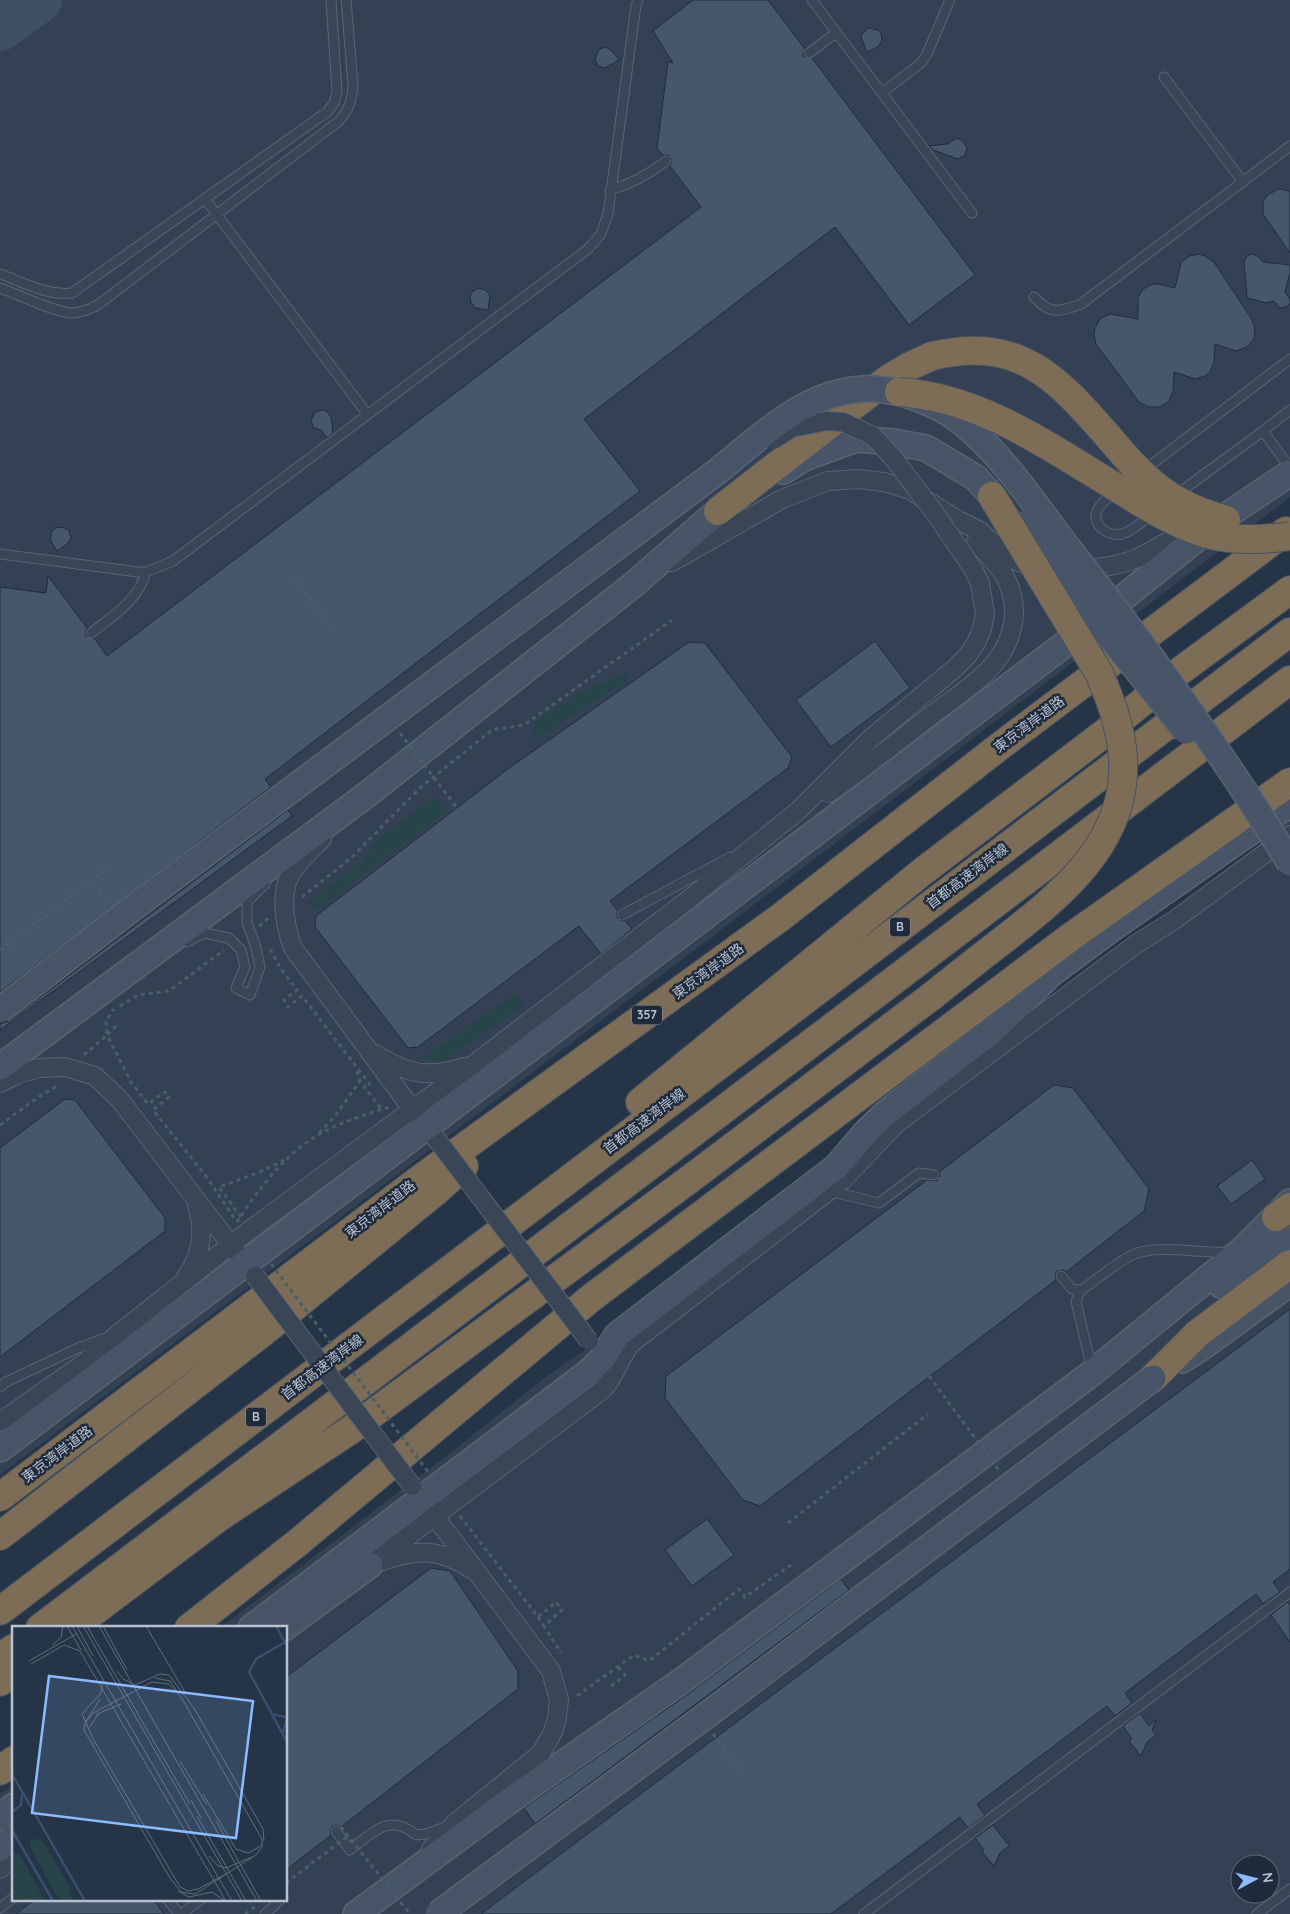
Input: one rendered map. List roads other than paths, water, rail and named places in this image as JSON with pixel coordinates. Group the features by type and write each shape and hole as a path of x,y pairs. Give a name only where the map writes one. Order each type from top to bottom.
{"highway":[{"path":"718,511 888,379 932,356 953,351 979,350 1002,353 1027,362 1071,394 1133,465 1164,492 1208,515 1228,520 1260,521 1290,517"},
{"path":"899,392 924,393 945,399 1008,425 1030,436 1153,510 1196,530 1220,537 1242,539 1262,540 1290,536"},
{"path":"75,1626 218,1518 352,1429 690,1179 932,996 1041,910 1072,881 1102,843 1112,822 1119,799 1123,776 1122,749 1117,724 1110,697 1099,673 992,496"},
{"name":"東京湾岸道路","path":"0,1497 420,1179 781,917 1000,746 1290,528"},
{"path":"511,1222 544,1180 881,905 1102,735 1180,671 1290,590"},
{"name":"首都高速湾岸線","path":"0,1611 1290,632"},
{"path":"43,1626 1290,680"},
{"path":"192,1626 296,1544 591,1298 1072,936 1290,782"},
{"path":"8,1530 271,1326 434,1193 486,1146 514,1112"},
{"path":"1153,1378 1197,1334 1290,1264"},
{"path":"0,1658 12,1649"},
{"path":"0,1682 12,1673"},
{"path":"0,1771 12,1762"}],"street":[{"path":"0,1010 137,905 718,471 787,415 832,394 864,389 899,392 940,409 960,421 995,454 1104,594 1202,726 1229,765 1290,863"},
{"path":"427,1127 474,1064 688,900 799,810 870,739 954,669 968,655 982,630 985,614 980,583 973,569 937,516 873,436 843,422 827,420 792,428 718,471"},
{"path":"0,1067 365,796 633,585 718,511 804,458 856,439 893,442 926,448 976,478 1021,525 1189,735 1290,869"},
{"path":"0,1448 251,1262 1069,642 1220,520 1290,473"},
{"path":"633,585 782,498 828,481 858,479 884,482 910,490 958,520 980,531 1001,551 1016,561 1038,568 1066,571 1106,568 1134,559 1185,531 1220,520"},
{"path":"799,810 827,795 958,695 988,671 1000,658 1009,643 1013,628 1014,608 1005,576 958,520"},
{"path":"365,796 305,856 294,870 286,885 286,928 293,948 595,1350"},
{"path":"254,1626 423,1500 589,1372 595,1350 617,1336 836,1167 881,1117 992,1031 1052,973 1114,927 1290,804"},
{"path":"287,1626 370,1565 423,1500 602,1390 610,1381 623,1354 632,1343 850,1174 896,1124 1136,944 1183,914 1290,835"},
{"path":"369,1050 411,1072 430,1074 448,1072 474,1064"},
{"path":"0,1083 18,1074 39,1068 64,1067 94,1076 120,1100 195,1200 251,1262 423,1500 551,1671 559,1700 557,1718 553,1732 541,1753 455,1823 402,1880"},
{"path":"0,1422 84,1363 180,1285 192,1268 201,1239 202,1222 195,1200"},
{"path":"1099,1367 1240,1251 1287,1217"},
{"path":"356,1914 512,1799 684,1680 1099,1367 1287,1217"},
{"path":"180,1285 251,1262"},
{"path":"438,1914 727,1700 1153,1378 1205,1345 1290,1283"},
{"path":"370,1565 411,1553 430,1552 446,1555 460,1561 479,1574"},
{"path":"0,1817 12,1808"},
{"path":"0,1848 12,1839"},
{"path":"0,1869 12,1859"}],"lane":[{"path":"0,274 50,292 60,294 72,293 327,112 334,103 337,92 330,0"},
{"path":"0,288 72,313 98,305 339,121 348,111 352,99 353,85 346,0"},
{"path":"0,554 146,572 173,561 588,249 601,234 608,214 638,0"},
{"path":"812,0 972,213"},
{"path":"882,93 921,63 927,54 950,0"},
{"path":"808,53 836,33"},
{"path":"1164,77 1243,182"},
{"path":"1034,297 1042,306 1050,310 1064,309 1081,304 1290,146"},
{"path":"610,190 628,185 646,176 666,161"},
{"path":"205,199 368,415"},
{"path":"1290,359 1104,502 1096,514 1097,523 1107,533 1115,535 1124,534 1290,410"},
{"path":"1263,431 1290,468"},
{"path":"91,633 114,616 135,595 143,583 146,572"},
{"path":"622,916 755,844"},
{"path":"125,974 204,933 229,938 241,950 245,967 236,988 250,995 260,967 255,944 247,923 247,902 276,872 284,856"},
{"path":"828,1191 879,1203 918,1173 934,1175"},
{"path":"1099,1367 1076,1301 1080,1290 1126,1258 1137,1253 1153,1250 1213,1253 1240,1251"},
{"path":"1061,1276 1072,1289 1080,1290"},
{"path":"0,1387 6,1382 78,1348 119,1333"},
{"path":"864,1914 1290,1592"},
{"path":"338,1829 350,1850 377,1829 390,1824 407,1827 416,1835 426,1834 455,1823"},
{"path":"1257,1914 1290,1889"},
{"path":"0,1908 12,1899"},
{"path":"170,1902 180,1914 197,1902"},
{"path":"264,1914 278,1902"}]}
